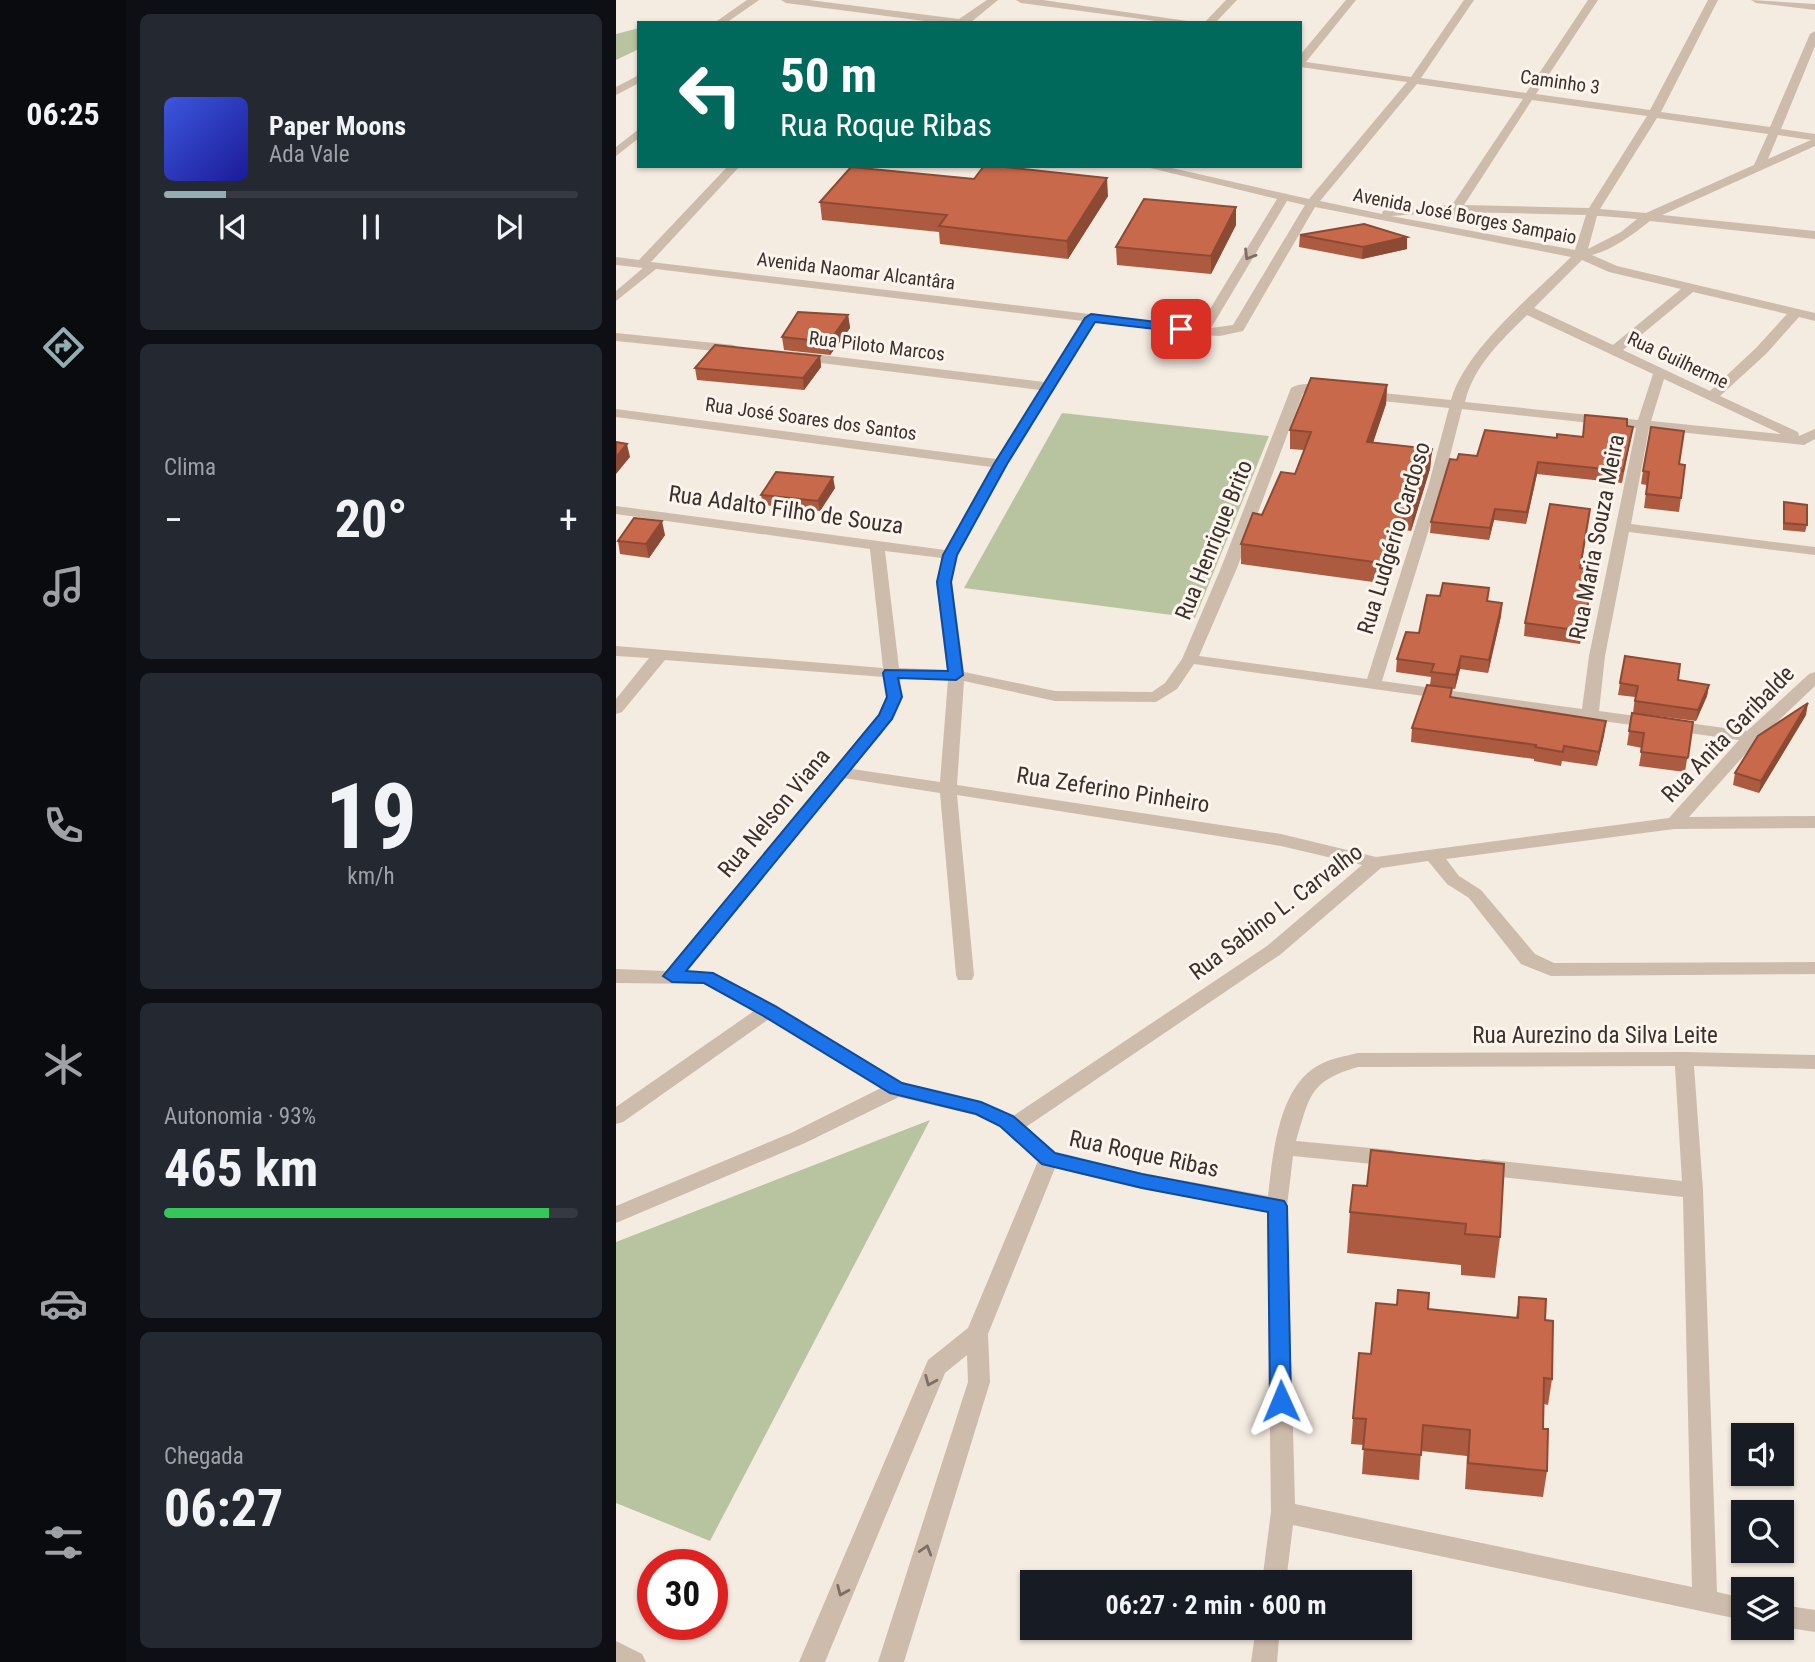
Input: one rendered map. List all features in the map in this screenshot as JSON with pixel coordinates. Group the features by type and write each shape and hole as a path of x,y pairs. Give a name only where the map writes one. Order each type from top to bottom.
{"street":[{"path":"722,21 754,0"},
{"path":"786,0 955,21"},
{"path":"964,21 993,0"},
{"path":"1021,0 1181,21"},
{"path":"1211,21 1232,0"},
{"path":"1302,61 1351,0"},
{"path":"1312,203 1414,80 1469,0"},
{"path":"1446,230 1453,209 1593,0"},
{"path":"1580,255 1593,211 1654,114 1713,0"},
{"path":"1756,0 1815,8"},
{"path":"1759,167 1815,34"},
{"name":"Caminho 3","path":"1302,63 1815,139"},
{"path":"617,92 637,79"},
{"path":"617,92 637,94"},
{"path":"616,153 637,134"},
{"path":"1580,255 1601,249 1625,235 1647,217 1815,139"},
{"path":"616,297 733,168"},
{"name":"Avenida José Borges Sampaio","path":"1156,168 1366,215 1580,255 1613,269 1815,317"},
{"path":"1197,177 1205,168"},
{"path":"1203,331 1284,197"},
{"name":"Avenida Naomar Alcantâra","path":"616,261 1220,332 1238,328 1312,203"},
{"path":"1366,215 1453,209 1593,211 1815,235"},
{"name":"Rua Ludgério Cardoso","path":"1373,684 1435,487 1463,382 1486,349 1580,255"},
{"path":"1614,351 1690,288"},
{"name":"Rua Guilherme","path":"1525,309 1811,440"},
{"path":"1712,396 1761,351 1796,312"},
{"path":"965,975 948,788 956,675 944,582 950,555 1000,464 1091,318"},
{"path":"616,337 752,351"},
{"name":"Rua Piloto Marcos","path":"779,354 1050,387"},
{"name":"Rua Maria Souza Meira","path":"1590,714 1597,656 1643,425 1660,372"},
{"name":"Rua Henrique Brito","path":"956,675 1055,696 1156,697 1171,686 1190,659 1229,568 1298,388 1457,405"},
{"path":"1457,405 1811,440"},
{"name":"Rua José Soares dos Santos","path":"616,413 1000,464"},
{"name":"Rua Adalto Filho de Souza","path":"616,510 950,555"},
{"path":"1623,527 1815,551"},
{"name":"Rua Nelson Viana","path":"672,976 886,716 894,697 877,545"},
{"path":"616,651 659,657 956,675"},
{"path":"616,709 659,657"},
{"path":"1190,659 1751,737"},
{"name":"Rua Anita Garibalde","path":"1674,823 1751,737 1815,677"},
{"name":"Rua Zeferino Pinheiro","path":"840,772 1281,840 1376,863"},
{"name":"Rua Sabino L. Carvalho","path":"1013,1126 1274,950 1376,863 1674,823 1815,822"},
{"path":"1433,855 1453,880 1475,894 1528,959 1551,970 1815,968"},
{"path":"616,976 672,976"},
{"name":"Rua Roque Ribas","path":"672,976 707,978 769,1010 897,1089 981,1109 1013,1126 1049,1159 1142,1181 1277,1206"},
{"path":"616,1117 769,1010"},
{"name":"Rua Aurezino da Silva Leite","path":"1276,1570 1283,1512 1277,1206 1284,1147 1302,1089 1326,1069 1358,1059 1684,1059 1815,1062"},
{"path":"1684,1059 1693,1190 1705,1602"},
{"path":"616,1215 799,1138 897,1089"},
{"path":"1284,1147 1417,1161"},
{"path":"891,1662 979,1382 977,1334 1049,1159"},
{"path":"1457,1165 1693,1190"},
{"path":"812,1662 936,1367 977,1334"},
{"path":"1283,1512 1731,1607"},
{"path":"1794,1618 1815,1621"},
{"path":"1264,1662 1267,1640"},
{"path":"616,1653 633,1662"}],"green space":[{"path":"637,29 637,50 616,60 616,34"},
{"path":"1062,413 1269,436 1195,618 964,588"},
{"path":"930,1120 710,1541 616,1503 616,1242"}],"building":[{"path":"850,168 974,179 982,168 1014,168 1107,178 1067,241 939,226 947,215 820,202"},
{"path":"1144,199 1236,207 1211,256 1116,247"},
{"path":"1364,224 1407,237 1363,247 1300,235"},
{"path":"798,312 848,315 829,342 782,337"},
{"path":"715,345 820,356 803,378 695,368"},
{"path":"1311,378 1387,385 1367,442 1432,449 1413,511 1406,511 1389,564 1241,544 1253,513 1262,515 1281,472 1295,474 1311,432 1290,430"},
{"path":"1585,415 1627,419 1627,426 1633,427 1623,471 1538,462 1527,512 1495,509 1490,528 1431,522 1450,459 1457,460 1459,454 1477,456 1485,430 1557,438 1557,434 1583,437"},
{"path":"1651,427 1684,431 1679,464 1685,465 1681,498 1646,494 1649,472 1643,471"},
{"path":"616,442 627,444 616,457"},
{"path":"776,472 833,477 818,501 761,495"},
{"path":"1784,502 1807,505 1807,525 1784,523"},
{"path":"1550,504 1590,509 1580,568 1595,570 1582,631 1525,623"},
{"path":"634,518 662,521 646,544 618,541"},
{"path":"1443,583 1489,588 1487,601 1502,603 1489,660 1461,656 1456,675 1431,672 1434,664 1397,659 1406,632 1419,633 1427,595 1440,596"},
{"path":"1625,656 1680,664 1678,680 1709,685 1698,710 1635,701 1638,686 1620,683"},
{"path":"1427,685 1452,688 1450,697 1606,721 1599,752 1564,746 1563,752 1535,747 1536,745 1412,728"},
{"path":"1808,703 1761,781 1735,773 1758,736"},
{"path":"1632,713 1693,722 1688,758 1641,752 1644,733 1629,731"},
{"path":"1371,1150 1504,1164 1500,1237 1465,1234 1466,1224 1350,1212 1353,1185 1367,1186"},
{"path":"1398,1290 1429,1293 1428,1309 1518,1318 1519,1297 1546,1299 1545,1320 1553,1321 1552,1379 1544,1378 1543,1429 1548,1429 1547,1471 1468,1463 1470,1430 1423,1425 1421,1455 1363,1449 1366,1419 1353,1418 1359,1353 1371,1354 1376,1303 1397,1305"}],"route":[{"path":"1181,329 1091,318 1000,464 950,555 944,582 956,675 890,673 894,697 886,716 672,976 707,978 769,1010 897,1089 981,1109 1006,1121 1049,1159 1142,1181 1277,1206 1281,1401"}]}
